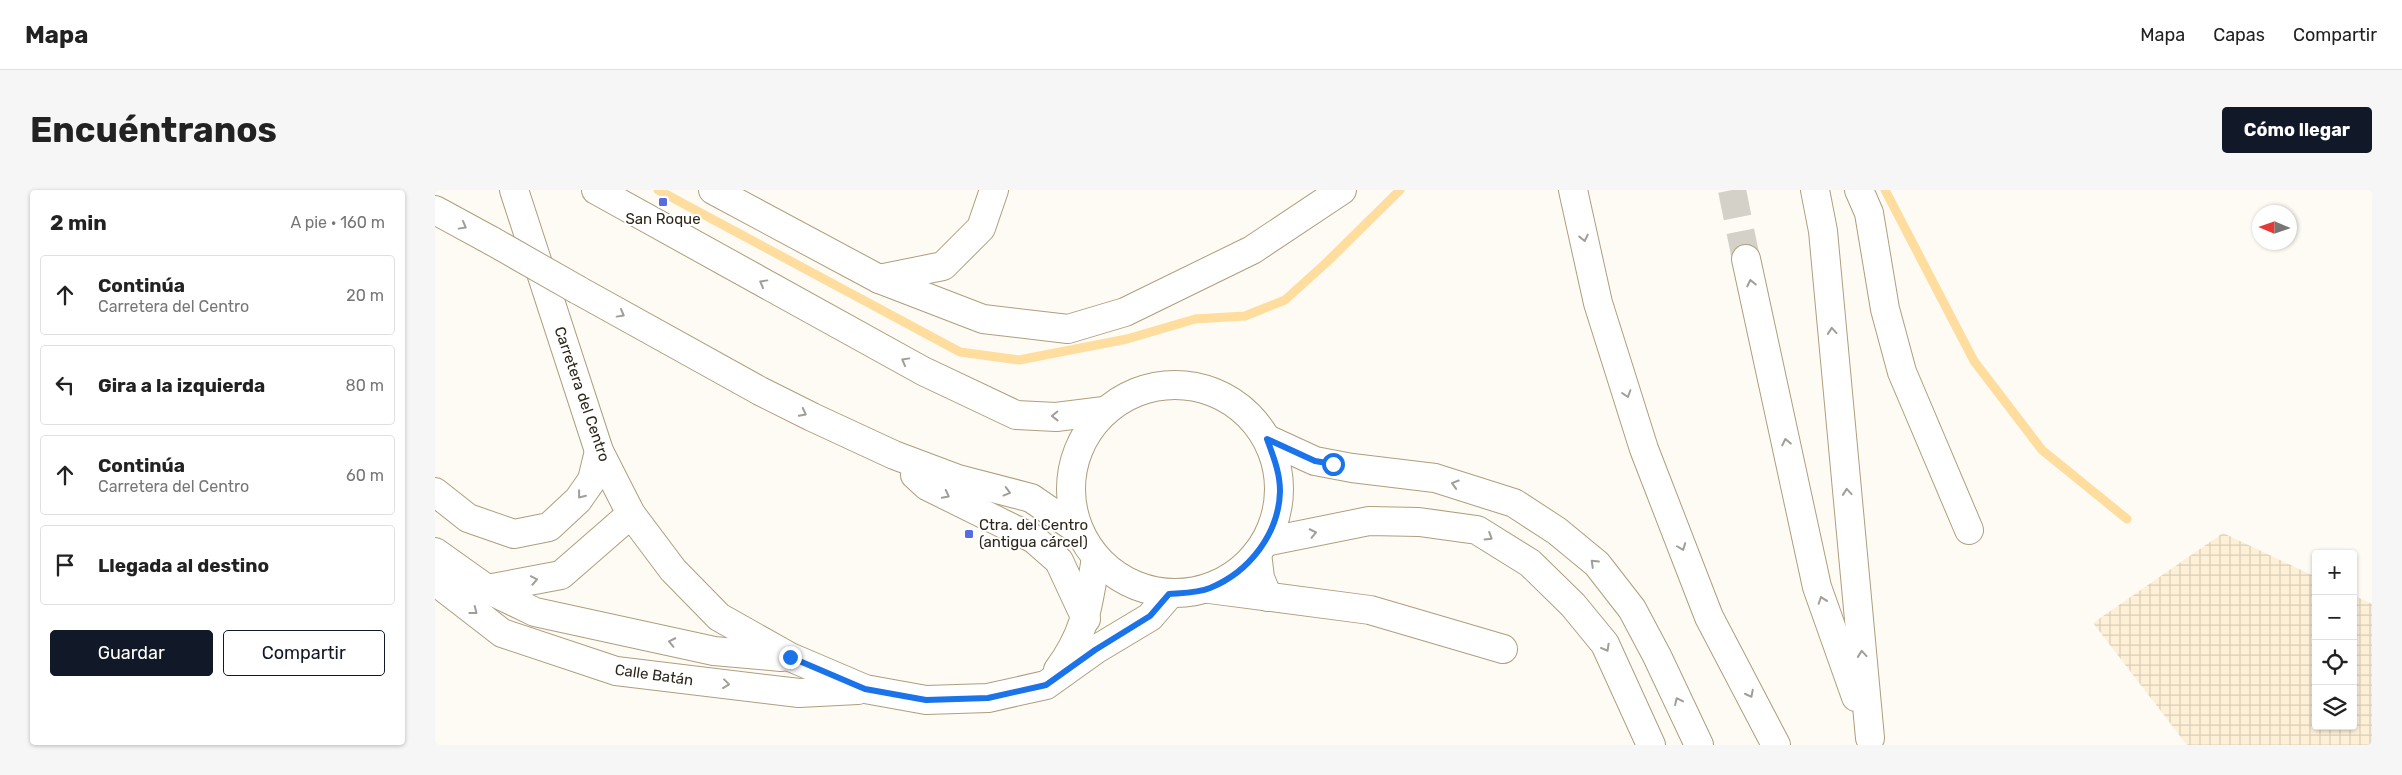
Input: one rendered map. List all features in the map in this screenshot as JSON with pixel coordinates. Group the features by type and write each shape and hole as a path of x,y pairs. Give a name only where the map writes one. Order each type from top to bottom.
{"main road":[{"name":"Carretera del Centro","path":"515,190 599,451 631,514 673,570 719,617 790,657 865,689 926,700 988,698 1046,685"},
{"path":"596,190 923,371 1017,415 1057,417 1104,412"},
{"path":"713,190 879,279 983,319 1068,329 1125,312 1252,250 1342,190"},
{"path":"879,279 943,266 981,228 994,190"},
{"path":"1573,190 1598,303 1644,448 1709,616 1776,745"},
{"path":"1815,190 1823,231 1871,741"},
{"path":"1859,190 1869,213 1885,310 1902,372 1969,530"},
{"path":"435,210 760,391 894,455 958,479 1031,498 1078,530"},
{"path":"1746,259 1817,586 1871,741"},
{"path":"1209,589 1241,570 1261,548 1276,517 1280,491 1277,464 1267,439 1248,414 1223,395 1192,385 1160,384 1130,394 1104,412 1084,436 1072,467 1070,499 1078,530 1096,558 1128,584 1169,594 1209,589 1370,610 1503,649"},
{"path":"1267,439 1315,461 1352,468 1435,478 1514,503 1557,531 1597,564 1632,609 1657,656 1699,745"},
{"path":"435,492 468,518 514,534 549,527 578,500 593,480 599,451"},
{"path":"894,455 927,486 1034,539 1059,561 1086,619"},
{"path":"435,575 487,589 561,575 631,514"},
{"path":"1261,548 1369,521 1419,522 1477,530 1530,563 1573,605 1605,644 1651,745"},
{"path":"1261,548 1260,578 1268,597"},
{"path":"435,552 487,589 535,612 714,651 790,657"},
{"path":"1046,685 1072,651 1086,619 1096,558"},
{"name":"Calle Batán","path":"435,581 503,633 616,671 799,693 865,689"},
{"path":"1046,685 1095,650 1150,616 1169,594"}],"shaded area":[{"path":"2223,533 2312,575 2312,730 2357,730 2357,597 2372,604 2372,745 2187,745 2093,623"}],"waterway":[{"path":"658,190 960,352 1019,360 1127,339 1195,319 1245,316 1285,300 1327,262 1400,190"},
{"path":"1885,190 1974,361 2042,450 2127,519"}],"tunnel":[{"path":"1732,190 1746,259"}],"place":[{"name":"San Roque","path":"663,202"},
{"name":"Ctra. del Centro (antigua cárcel)","path":"969,534"}],"route":[{"path":"790,657 865,689 926,700 988,698 1046,685 1095,650 1150,616 1169,594 1209,589 1241,570 1265,542 1276,517 1280,491 1277,464 1267,439 1315,461 1333,464"}]}
